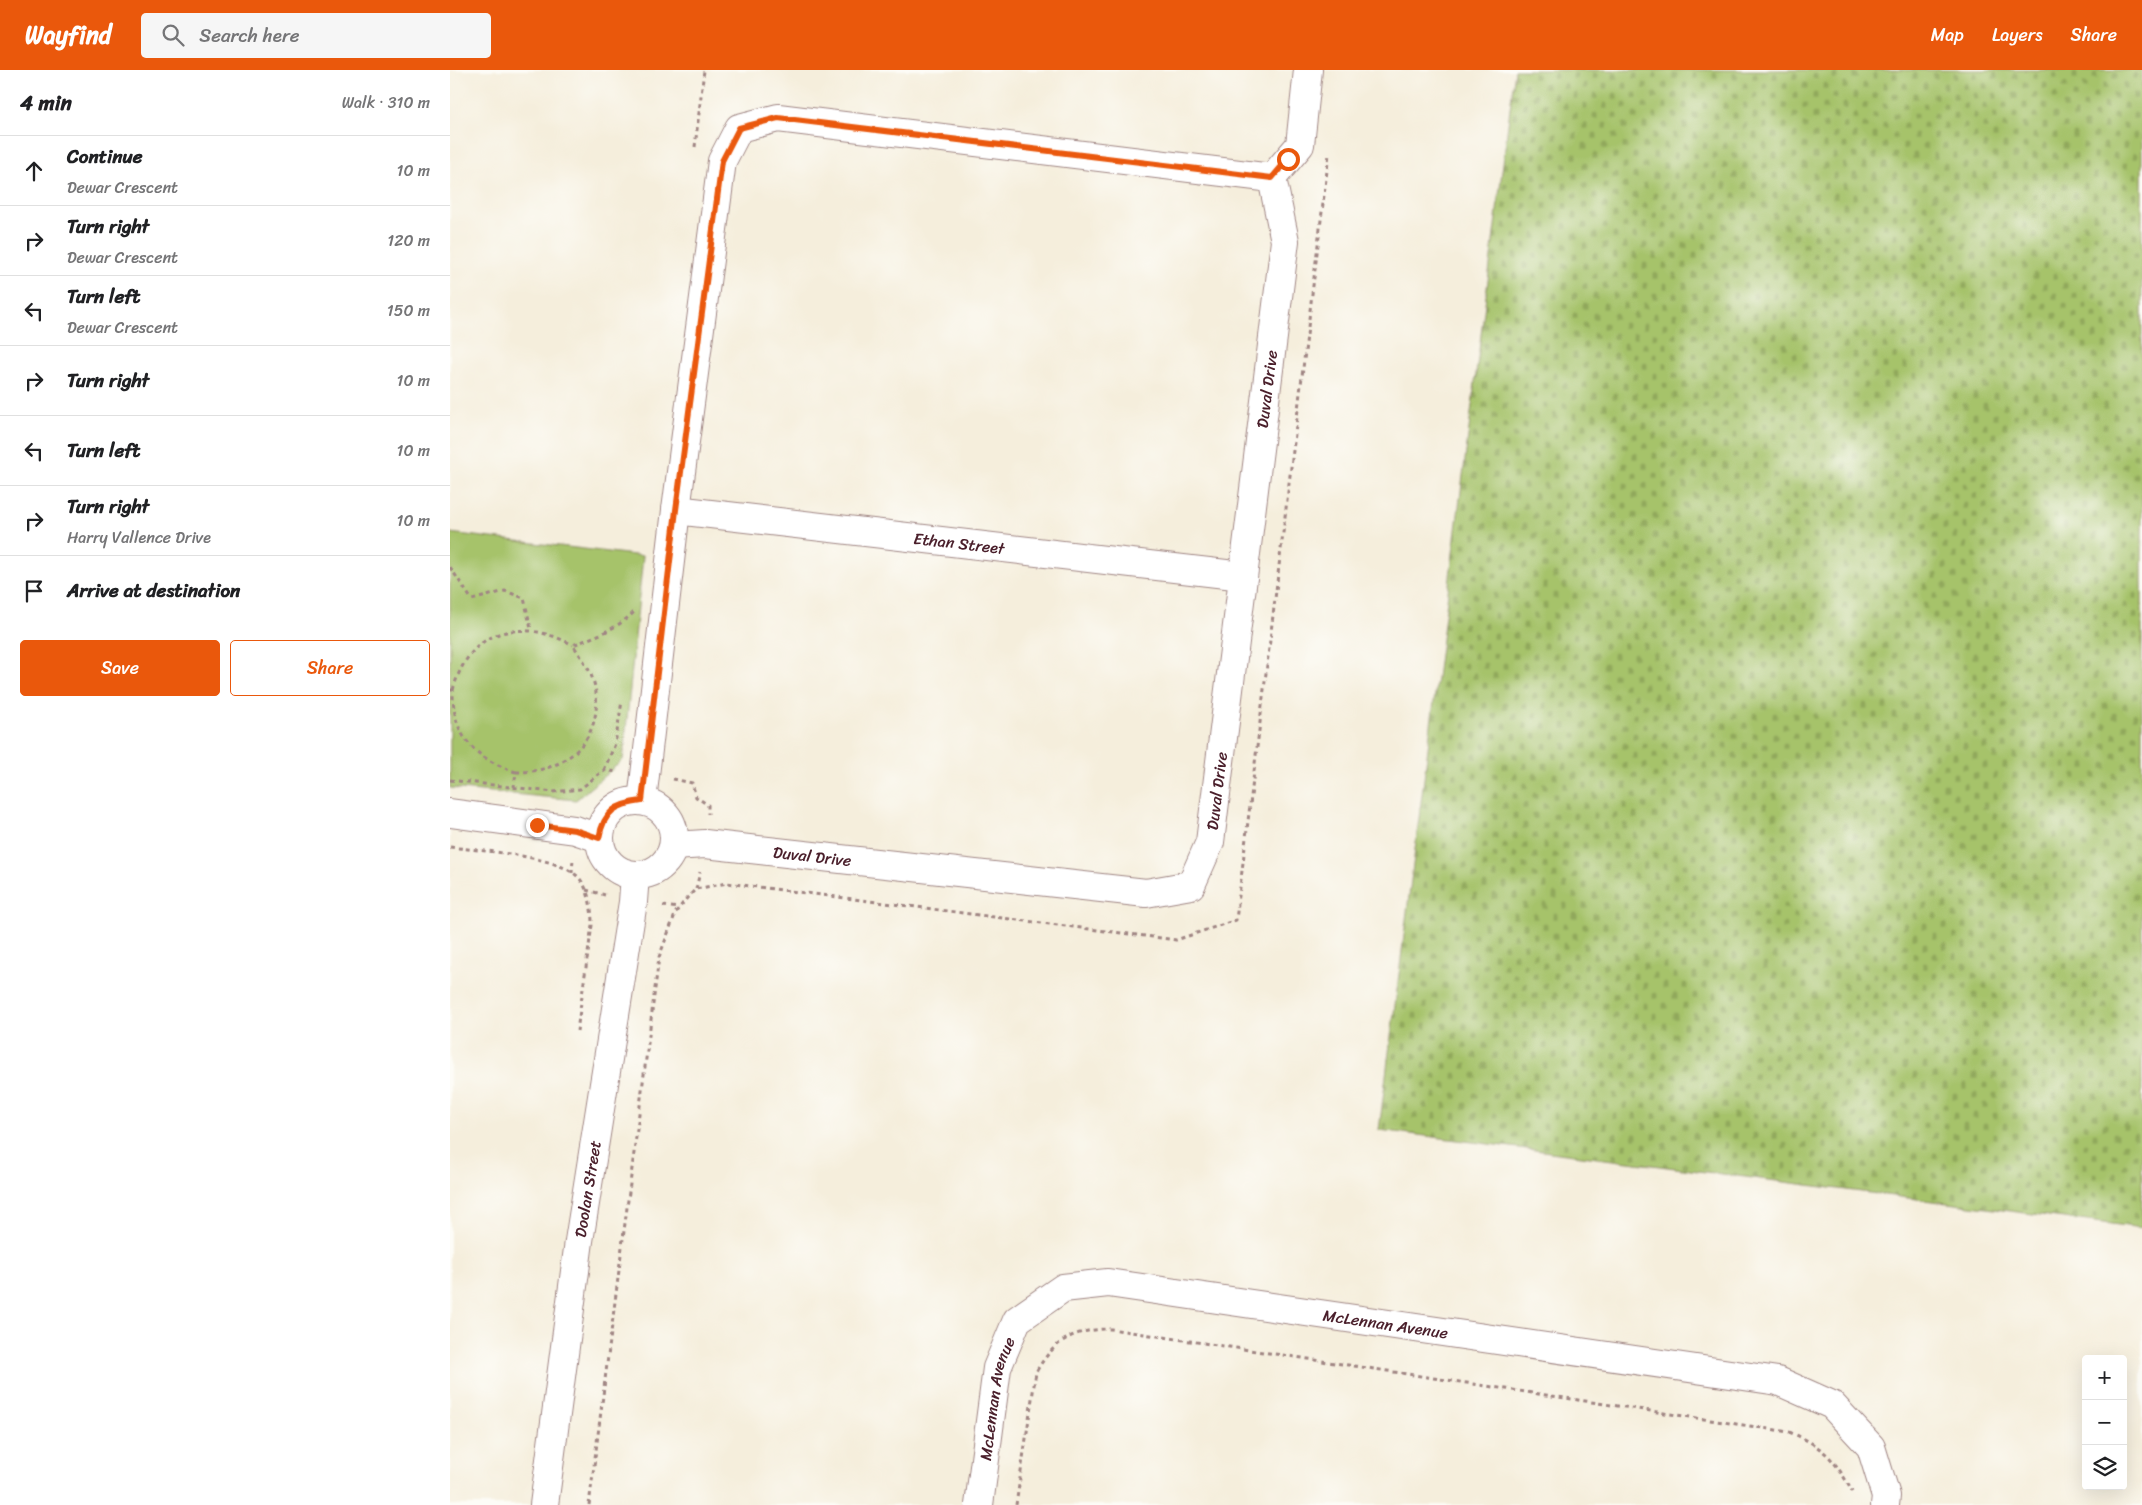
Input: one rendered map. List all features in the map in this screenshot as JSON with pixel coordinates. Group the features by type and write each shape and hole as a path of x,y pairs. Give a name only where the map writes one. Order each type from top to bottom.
{"street":[{"path":"642,801 676,510 722,161 739,128 778,118 1272,178 1300,145 1308,70"},
{"name":"Duval Drive","path":"674,846 705,844 1146,894 1191,885 1210,842 1285,241 1272,178"},
{"name":"Ethan Street","path":"676,510 1243,576"},
{"path":"642,801 654,804 670,820 674,832 674,846 669,858 658,870 646,875 635,875 622,872 611,865 601,848 599,838 602,825 612,810 623,804 642,801"},
{"path":"450,813 575,830 599,838"},
{"name":"Doolan Street","path":"544,1505 579,1241 633,902 635,875"},
{"name":"McLennan Avenue","path":"979,1505 997,1368 1017,1320 1064,1288 1108,1283 1778,1381 1832,1404 1871,1447 1886,1496 1885,1505"}],"path":[{"path":"589,1505 659,957 676,912 696,889 727,883 1176,940 1236,920 1330,146"},
{"path":"450,567 472,600 505,591 524,598 531,629"},
{"path":"573,645 605,633 623,623 635,611"},
{"path":"531,629 557,636 573,645 583,658 596,692 596,706 587,737 576,754 546,770 516,772 494,765 482,757 470,745 455,718 452,690 460,667 487,639 510,631 531,629"},
{"path":"514,787 516,772"},
{"path":"450,847 524,857 563,868 577,876 586,890 592,909 592,925 577,1031"},
{"path":"1016,1505 1036,1372 1046,1354 1060,1342 1092,1329 1111,1329 1790,1432 1809,1440 1832,1457 1843,1474 1854,1498"}],"green space":[{"path":"1515,70 2142,70 2142,1228 1379,1130"},
{"path":"450,533 643,556 623,760 576,800 450,788"}],"route":[{"path":"537,825 575,830 599,838 602,825 612,810 623,804 642,801 676,510 722,161 739,128 778,118 1272,178 1288,159"}]}
